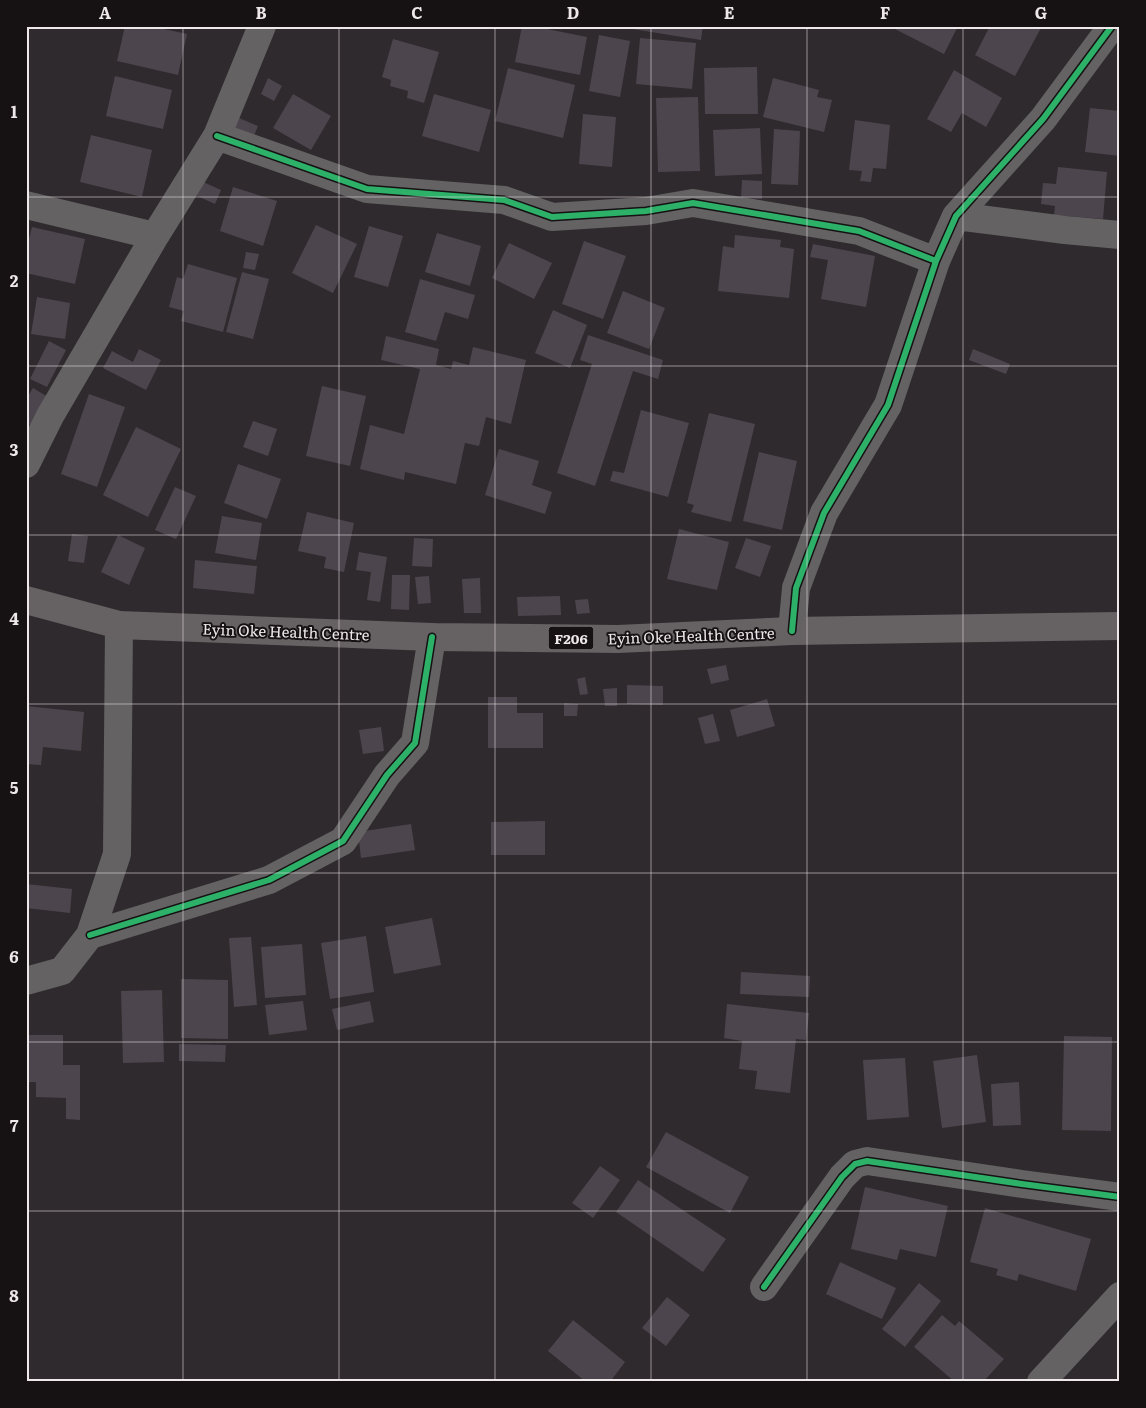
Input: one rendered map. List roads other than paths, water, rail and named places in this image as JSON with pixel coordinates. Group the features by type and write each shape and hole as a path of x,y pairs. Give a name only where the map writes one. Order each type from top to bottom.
{"main road":[{"name":"Eyin Oke Health Centre","path":"26,600 119,625 432,637 618,639 792,631 1120,626"}],"street":[{"path":"26,464 50,416 155,236 217,136 262,26"},
{"path":"792,631 796,588 824,513 888,405 936,261 956,216 1043,119 1112,26"},
{"path":"217,136 367,189 504,200 552,217 646,211 693,203 859,231 936,261"},
{"path":"26,206 155,236"},
{"path":"956,216 1120,235"},
{"path":"26,981 62,971 90,935 117,854 119,625"},
{"path":"90,935 269,880 344,841 387,775 415,742 432,637"},
{"path":"764,1287 842,1177 855,1164 867,1161 1120,1197"},
{"path":"1041,1382 1120,1296"}]}
